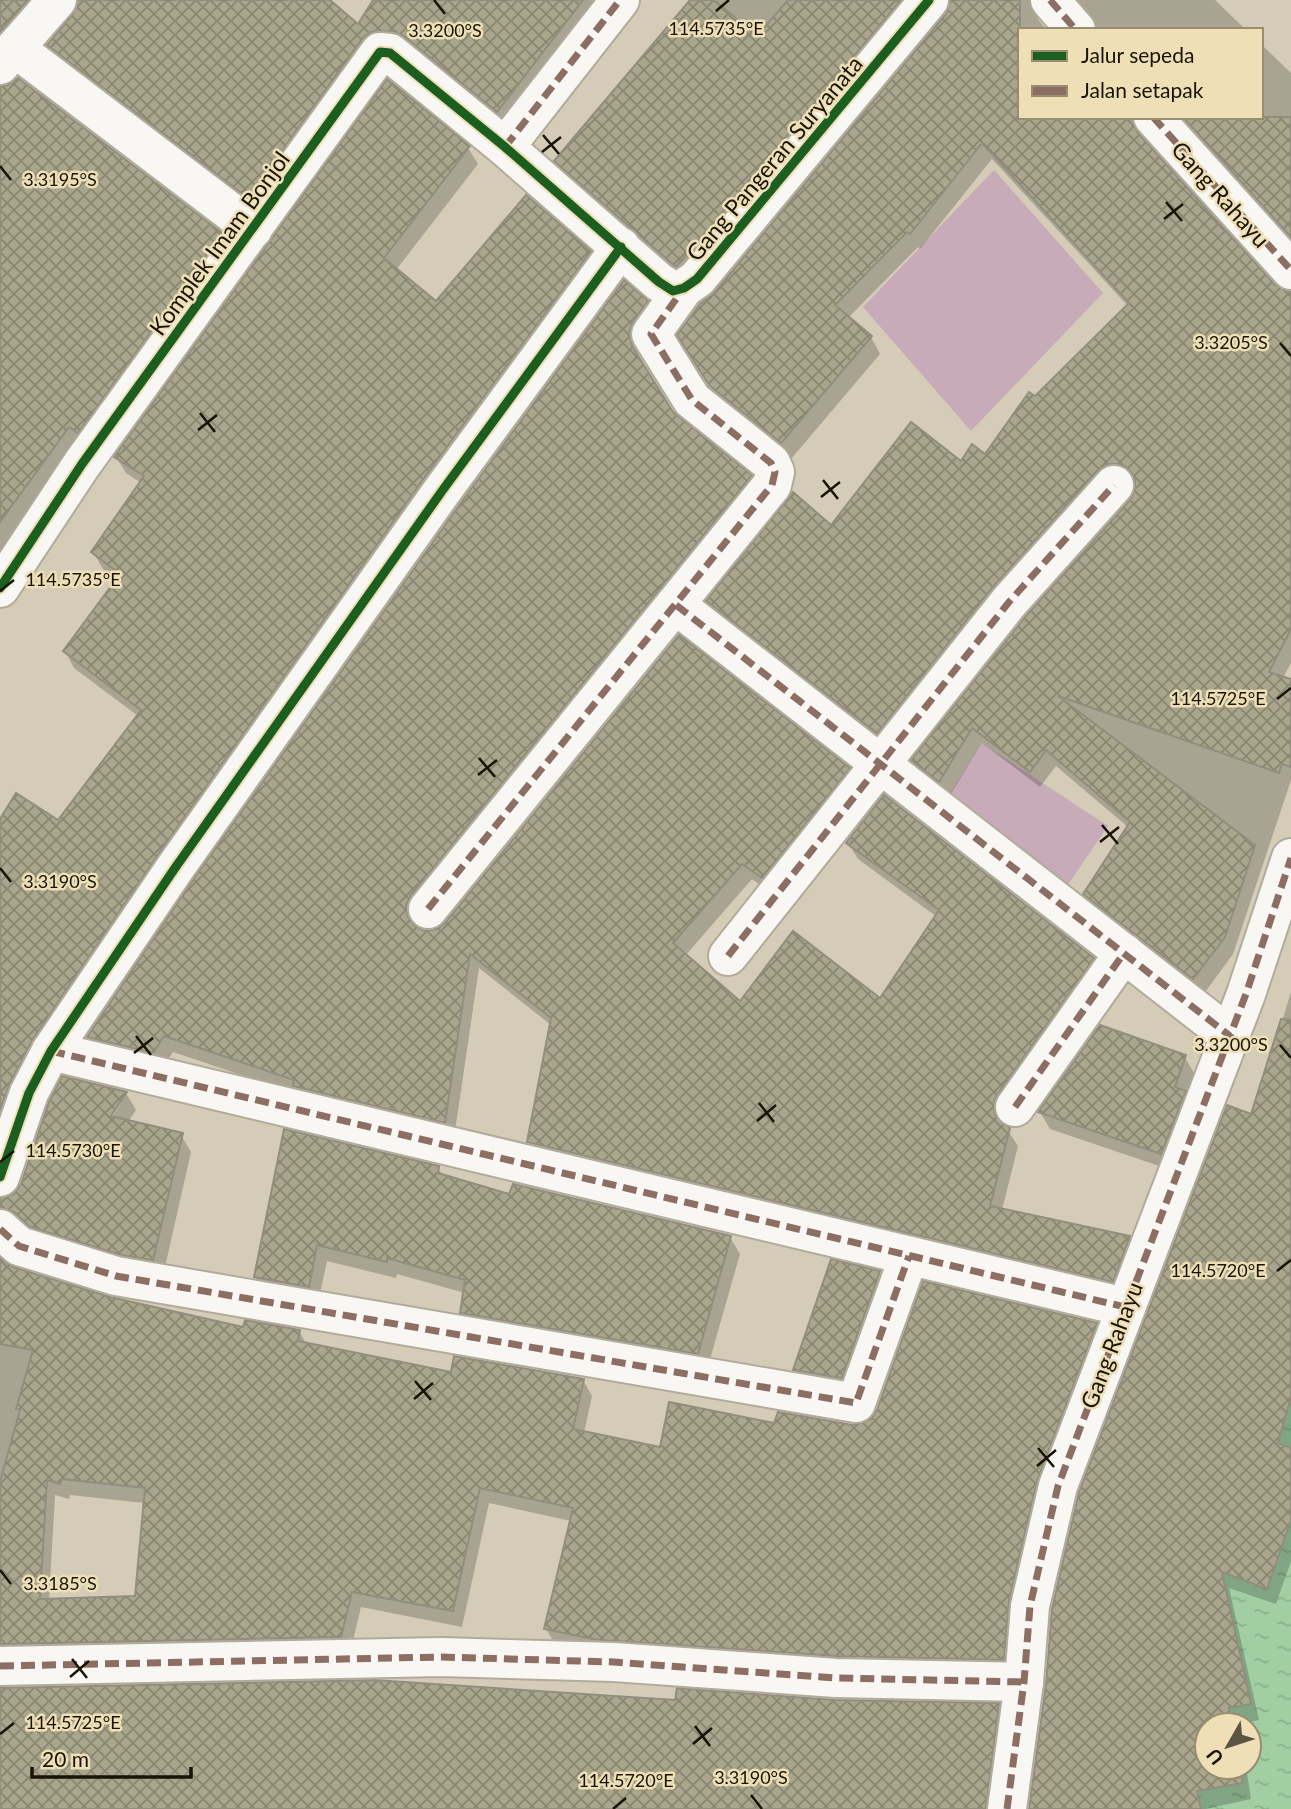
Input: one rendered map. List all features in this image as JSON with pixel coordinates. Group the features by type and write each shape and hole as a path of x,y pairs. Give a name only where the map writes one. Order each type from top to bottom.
{"street":[{"path":"57,0 7,57 253,229"},
{"path":"505,147 620,0"},
{"name":"Gang Pangeran Suryanata","path":"505,147 659,282 673,290 684,288 696,279 929,0"},
{"path":"1050,0 1074,28"},
{"name":"Komplek Imam Bonjol","path":"0,588 82,464 380,52 390,53 505,147"},
{"name":"Gang Rahayu","path":"1155,119 1291,270"},
{"path":"0,1177 29,1093 51,1051 175,868 435,502 621,247"},
{"path":"428,909 772,485 775,472 761,452 692,400 651,334 684,288"},
{"path":"728,956 1009,602 1114,485"},
{"path":"676,605 878,765 1230,1036"},
{"name":"Gang Rahayu","path":"1007,1809 1024,1682 1030,1606 1058,1486 1230,1036 1291,858"},
{"path":"1015,1107 1124,953"},
{"path":"51,1051 1125,1307"},
{"path":"0,1229 19,1246 116,1276 856,1404 909,1256"},
{"path":"0,1666 441,1657 614,1662 836,1678 1024,1682"}],"shaded area":[{"path":"994,170 1103,293 971,431 863,307"},
{"path":"982,743 1108,826 1067,886 948,797"}],"water":[{"path":"1291,1334 1291,1809 1154,1809 1178,1608"}],"building":[{"path":"0,0 28,0 0,32"},
{"path":"78,0 330,0 358,24 373,0 583,0 497,112 404,36 392,31 370,32 362,39 248,198 47,45 73,14"},
{"path":"690,0 714,0 757,36 788,0 901,0 676,267 554,161"},
{"path":"950,0 1020,0 1018,119 1133,119 1137,132 1275,285 1291,291 1291,629 1269,672 1291,679 1291,767 1282,764 1279,773 1058,696 1255,845 1225,937 1193,979 1083,894 1130,822 1046,750 1030,772 972,728 939,782 911,760 1026,616 1130,500 1135,490 1135,479 1128,468 1119,464 1108,464 1098,470 992,588 877,733 706,601 793,492 831,525 911,422 961,461 972,444 985,454 1029,392 1035,396 1129,303 982,143 910,234 907,232 835,305 872,336 781,443 709,385 677,335 700,304 714,293 946,14"},
{"path":"18,78 222,233 78,433 69,427 0,522 0,86 8,85"},
{"path":"387,79 470,146 384,258 436,301 526,195 591,251 424,478 157,856 33,1039 10,1083 0,1110 0,819 16,793 58,820 141,710 63,651 120,574 91,552 144,476 114,457"},
{"path":"1291,117 1291,237 1185,119"},
{"path":"624,280 648,301 633,321 629,334 632,346 673,412 752,475 411,895 406,906 408,917 415,926 425,931 436,929 445,923 679,635 850,768 762,878 742,864 673,943 740,1001 793,931 880,998 939,910 846,843 884,795 1094,958 993,1104 995,1115 1010,1128 990,1206 1130,1236 1113,1282 527,1142 551,1018 470,954 445,1123 293,1086 294,1080 164,1036 153,1053 87,1037 193,880 460,504"},
{"path":"1281,1019 1291,1020 1291,1397 1278,1443 1291,1448 1291,1520 1267,1589 1222,1572 1251,1704 1229,1708 1230,1711 1193,1711 1193,1781 1243,1783 1197,1791 1201,1809 1029,1809 1046,1685 1052,1609 1079,1492 1227,1105 1251,1114"},
{"path":"1100,1025 1186,1055 1175,1087 1186,1091 1161,1154 1038,1112"},
{"path":"62,1076 127,1092 111,1116 183,1133 153,1260 121,1255 30,1227 14,1212 0,1208 0,1198 14,1194 21,1184 49,1102"},
{"path":"284,1129 439,1166 438,1173 509,1194 513,1184 731,1236 698,1354 460,1313 465,1280 387,1258 387,1262 317,1245 309,1287 254,1277"},
{"path":"0,1258 13,1267 110,1297 243,1327 245,1320 300,1330 298,1341 451,1372 454,1356 584,1379 573,1429 660,1447 669,1402 774,1423 778,1412 852,1425 871,1419 877,1410 923,1281 1097,1323 1037,1481 1009,1601 1004,1660 837,1656 599,1640 544,1629 573,1508 480,1488 453,1611 352,1592 341,1637 0,1644 0,1482 20,1410 16,1409 33,1350 0,1344","holes":["62,1479 145,1488 135,1596 40,1599 47,1480 60,1484"]},
{"path":"831,1259 880,1271 842,1378 793,1370"},
{"path":"374,1680 675,1700 677,1688 834,1700 999,1703 986,1809 0,1809 0,1688"}],"marked path":[{"path":"505,147 620,0"},
{"path":"1050,0 1074,28"},
{"path":"1155,119 1291,270"},
{"path":"428,909 772,485 775,472 771,463 692,400 651,334 684,288"},
{"path":"728,956 1009,602 1114,485"},
{"path":"676,605 1230,1036"},
{"path":"1007,1809 1024,1682 1030,1606 1058,1486 1246,994 1291,858"},
{"path":"1015,1107 1124,953"},
{"path":"51,1051 1125,1307"},
{"path":"0,1229 19,1246 116,1276 856,1403 909,1256"},
{"path":"0,1666 441,1657 614,1662 836,1678 1024,1682"}],"cycle path":[{"path":"0,588 82,464 380,52 390,53 505,147 659,282 673,291 684,288 697,279 929,0"},
{"path":"0,1177 29,1093 51,1051 175,868 442,491 621,247"}]}
